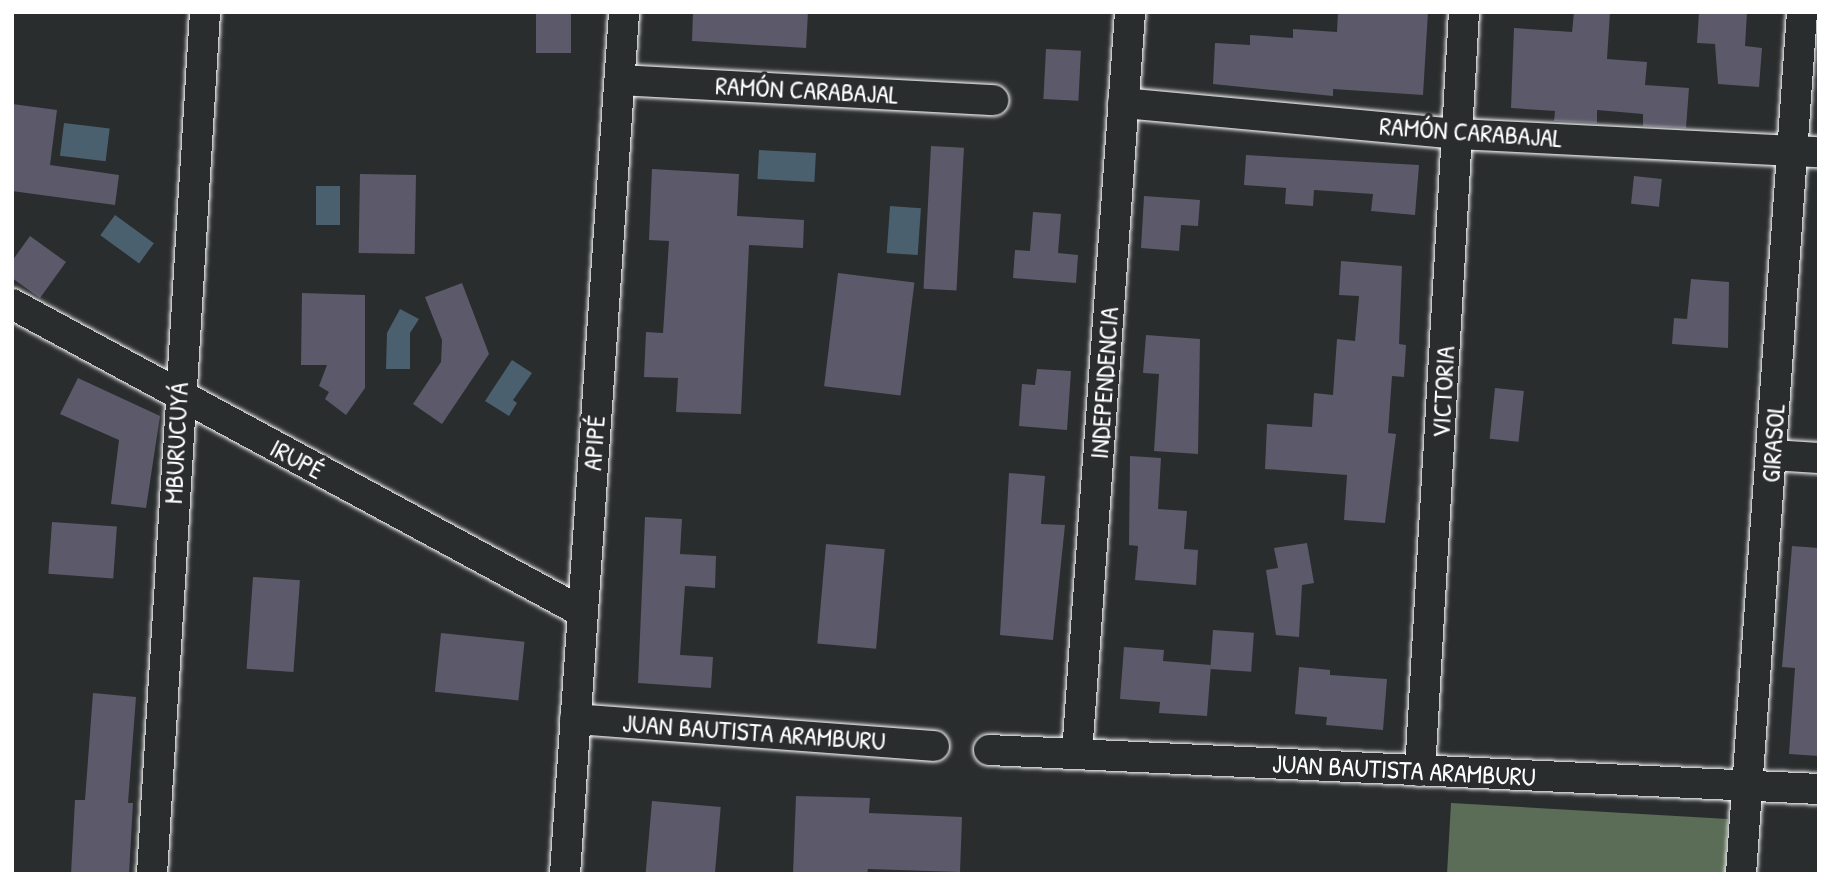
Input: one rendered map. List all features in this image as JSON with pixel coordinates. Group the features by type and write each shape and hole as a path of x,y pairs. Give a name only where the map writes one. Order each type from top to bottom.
{"street":[{"name":"MBURUCUYÁ","path":"152,874 179,395 205,12"},
{"name":"APIPÉ","path":"565,874 624,12"},
{"name":"INDEPENDENCIA","path":"1077,754 1130,12"},
{"name":"VICTORIA","path":"1420,771 1464,12"},
{"name":"GIRASOL","path":"1741,874 1772,455 1807,151 1802,12"},
{"name":"RAMÓN CARABAJAL","path":"620,80 993,100"},
{"name":"RAMÓN CARABAJAL","path":"1123,103 1458,134 1807,151"},
{"name":"IRUPÉ","path":"12,304 582,612"},
{"path":"1772,455 1819,458"},
{"name":"JUAN BAUTISTA ARAMBURU","path":"575,719 934,746"},
{"name":"JUAN BAUTISTA ARAMBURU","path":"989,750 1819,789"}],"green space":[{"path":"1451,803 1728,819 1725,874 1447,874"}],"water":[{"path":"64,123 110,129 106,161 60,156"},
{"path":"759,150 816,153 814,182 757,179"},
{"path":"316,186 340,186 340,225 316,225"},
{"path":"890,206 921,208 918,255 887,253"},
{"path":"115,215 154,243 139,263 100,235"},
{"path":"400,309 419,319 410,333 410,369 386,369 387,333"},
{"path":"512,360 532,373 513,400 517,403 509,416 485,401"}],"building":[{"path":"536,12 571,12 571,53 536,53"},
{"path":"693,12 808,12 806,48 692,41"},
{"path":"1338,12 1428,12 1423,95 1333,89 1333,96 1213,84 1215,43 1250,45 1250,35 1293,38 1293,29 1337,32"},
{"path":"1574,12 1610,12 1607,59 1647,62 1645,85 1689,88 1686,128 1643,126 1643,114 1597,110 1597,123 1554,121 1555,111 1511,108 1514,28 1572,32"},
{"path":"1699,12 1747,12 1745,46 1762,48 1759,87 1718,84 1715,44 1697,43"},
{"path":"1046,49 1081,51 1078,101 1043,99"},
{"path":"12,104 57,110 50,165 119,175 115,205 12,191"},
{"path":"931,146 964,148 956,291 924,289"},
{"path":"1246,155 1419,165 1415,215 1371,211 1373,194 1314,190 1313,206 1285,204 1286,188 1244,185"},
{"path":"652,169 739,174 737,216 804,220 803,248 749,245 741,414 676,412 678,378 644,377 646,332 663,333 669,241 649,240"},
{"path":"360,174 416,175 415,254 359,253"},
{"path":"1634,176 1662,179 1659,207 1631,204"},
{"path":"1144,196 1200,200 1198,226 1181,225 1179,251 1141,248"},
{"path":"1033,212 1061,214 1058,253 1078,255 1076,283 1013,278 1015,250 1030,251"},
{"path":"30,236 66,262 40,298 12,278 12,261"},
{"path":"1341,261 1402,266 1399,344 1406,345 1404,377 1392,376 1388,433 1396,434 1385,523 1344,520 1347,475 1265,469 1267,424 1312,427 1314,393 1333,395 1337,339 1355,341 1359,296 1339,295"},
{"path":"838,273 914,282 901,396 824,386"},
{"path":"1691,279 1729,282 1728,348 1672,344 1674,318 1687,319"},
{"path":"462,283 489,354 442,424 413,404 441,362 442,340 425,297"},
{"path":"302,293 365,295 365,388 346,415 325,399 329,392 319,386 327,365 301,365"},
{"path":"1146,335 1200,339 1198,454 1154,451 1159,374 1143,373"},
{"path":"1037,369 1071,371 1067,430 1019,426 1022,384 1035,385"},
{"path":"78,378 160,416 146,508 111,504 119,440 60,414"},
{"path":"1495,388 1524,391 1519,442 1490,439"},
{"path":"1130,456 1161,458 1158,509 1187,511 1184,549 1198,550 1196,585 1135,580 1138,546 1129,545"},
{"path":"1009,473 1045,476 1041,524 1065,525 1053,640 1000,635"},
{"path":"645,517 682,519 680,554 716,556 715,588 685,586 680,655 713,657 711,688 638,683"},
{"path":"52,522 117,527 113,578 48,574"},
{"path":"1307,543 1314,583 1302,585 1299,637 1276,635 1266,570 1278,568 1274,548"},
{"path":"826,544 885,549 876,649 817,644"},
{"path":"1792,546 1819,548 1819,756 1789,754 1795,668 1782,667"},
{"path":"253,577 300,580 293,672 247,669"},
{"path":"1213,630 1254,633 1251,672 1210,669"},
{"path":"441,633 525,642 518,700 435,692"},
{"path":"1124,647 1164,650 1163,661 1211,665 1207,716 1159,713 1160,702 1120,699"},
{"path":"1299,667 1330,670 1330,675 1387,679 1383,730 1326,725 1327,717 1295,714"},
{"path":"93,693 136,697 128,803 133,803 129,874 71,874 75,800 85,800"},
{"path":"796,796 870,798 869,813 962,817 960,872 868,869 867,874 793,874"},
{"path":"652,801 721,807 715,874 646,874"}]}
